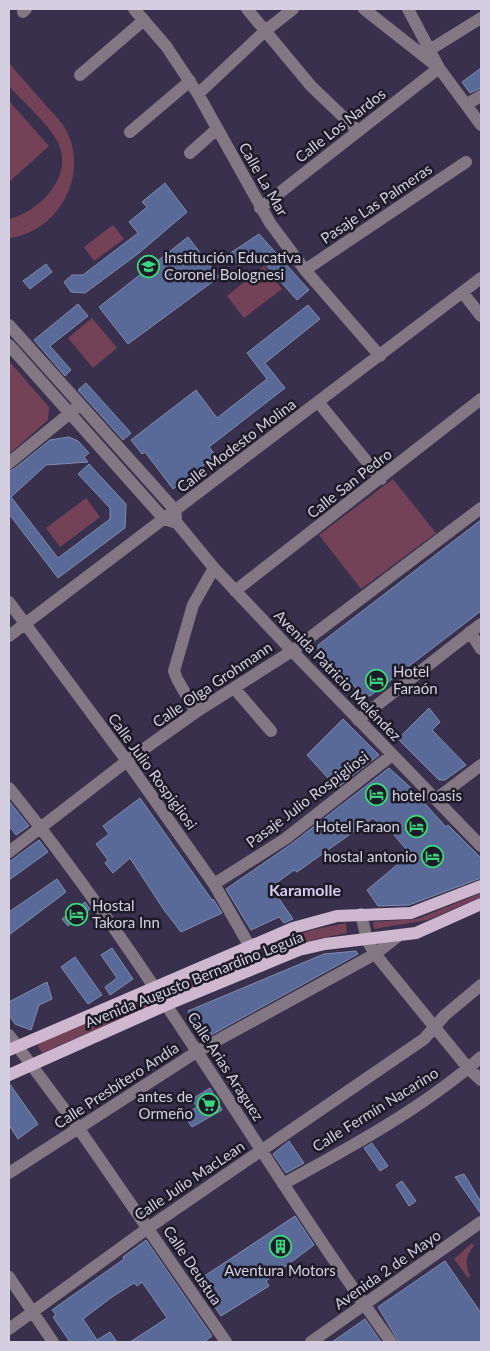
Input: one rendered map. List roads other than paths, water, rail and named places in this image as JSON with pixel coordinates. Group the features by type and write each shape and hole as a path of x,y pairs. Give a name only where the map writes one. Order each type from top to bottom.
{"main road":[{"name":"Avenida Augusto Bernardino Leguía","path":"13,1048 311,923 337,916 411,914 481,886"},
{"name":"Avenida Augusto Bernardino Leguía","path":"9,1075 166,1005 299,950 325,944 397,937 416,933 481,904"}],"street":[{"name":"Calle La Mar","path":"134,9 166,46 190,81 260,208 305,270 380,356"},
{"path":"247,9 312,86 358,131"},
{"path":"198,94 265,31 293,9"},
{"path":"364,9 439,68 481,125"},
{"path":"408,9 431,49 439,68"},
{"path":"431,49 481,18"},
{"path":"80,75 144,20"},
{"name":"Calle Los Nardos","path":"260,208 439,68"},
{"path":"130,132 190,81"},
{"path":"467,104 481,96"},
{"path":"190,153 217,129"},
{"name":"Pasaje Las Palmeras","path":"305,270 466,162"},
{"name":"Calle Modesto Molina","path":"9,636 164,519 176,517 319,403 481,278"},
{"path":"463,293 481,316"},
{"name":"Avenida Patricio Meléndez","path":"9,325 80,404 176,517 214,568 481,846"},
{"path":"9,344 164,519"},
{"path":"45,386 57,378"},
{"name":"Calle San Pedro","path":"235,591 381,479 481,399"},
{"path":"319,403 381,479"},
{"path":"9,463 80,404"},
{"name":"Calle Olga Grohmann","path":"9,852 127,761 196,712 292,651 481,508"},
{"path":"196,712 174,671 193,605 214,568"},
{"name":"Calle Julio Rospigliosi","path":"9,602 127,761 214,884 261,966"},
{"path":"358,720 481,624"},
{"path":"470,632 481,649"},
{"path":"234,688 272,731"},
{"name":"Pasaje Julio Rospigliosi","path":"214,884 285,839 392,755"},
{"path":"436,799 481,764"},
{"name":"Calle Arias Araguez","path":"9,788 41,828 198,1051 283,1184 391,1342"},
{"path":"361,914 367,940 375,954 468,1068 481,1080"},
{"name":"Calle Presbítero Andía","path":"9,1173 198,1051 375,954 397,937"},
{"name":"Calle Julio MacLean","path":"9,1329 148,1228 424,1040 445,1015 481,985"},
{"name":"Calle Deustua","path":"9,1036 13,1048 31,1066 79,1129 226,1342"},
{"name":"Calle Fermín Nacarino","path":"283,1184 377,1131 481,1057"},
{"name":"Avenida 2 de Mayo","path":"311,1342 481,1222"},
{"path":"9,1277 53,1342"}],"place":[{"name":"Institución Educativa Coronel Bolognesi","path":"148,266"},
{"name":"Hotel Faraón","path":"377,680"},
{"name":"hotel oasis","path":"376,795"},
{"name":"Hotel Faraon","path":"416,826"},
{"name":"hostal antonio","path":"433,856"},
{"name":"Hostal Takora Inn","path":"76,914"},
{"name":"antes de Ormeño","path":"209,1105"},
{"name":"Aventura Motors","path":"280,1247"}],"district":[{"name":"Karamolle","path":"305,889"}]}
